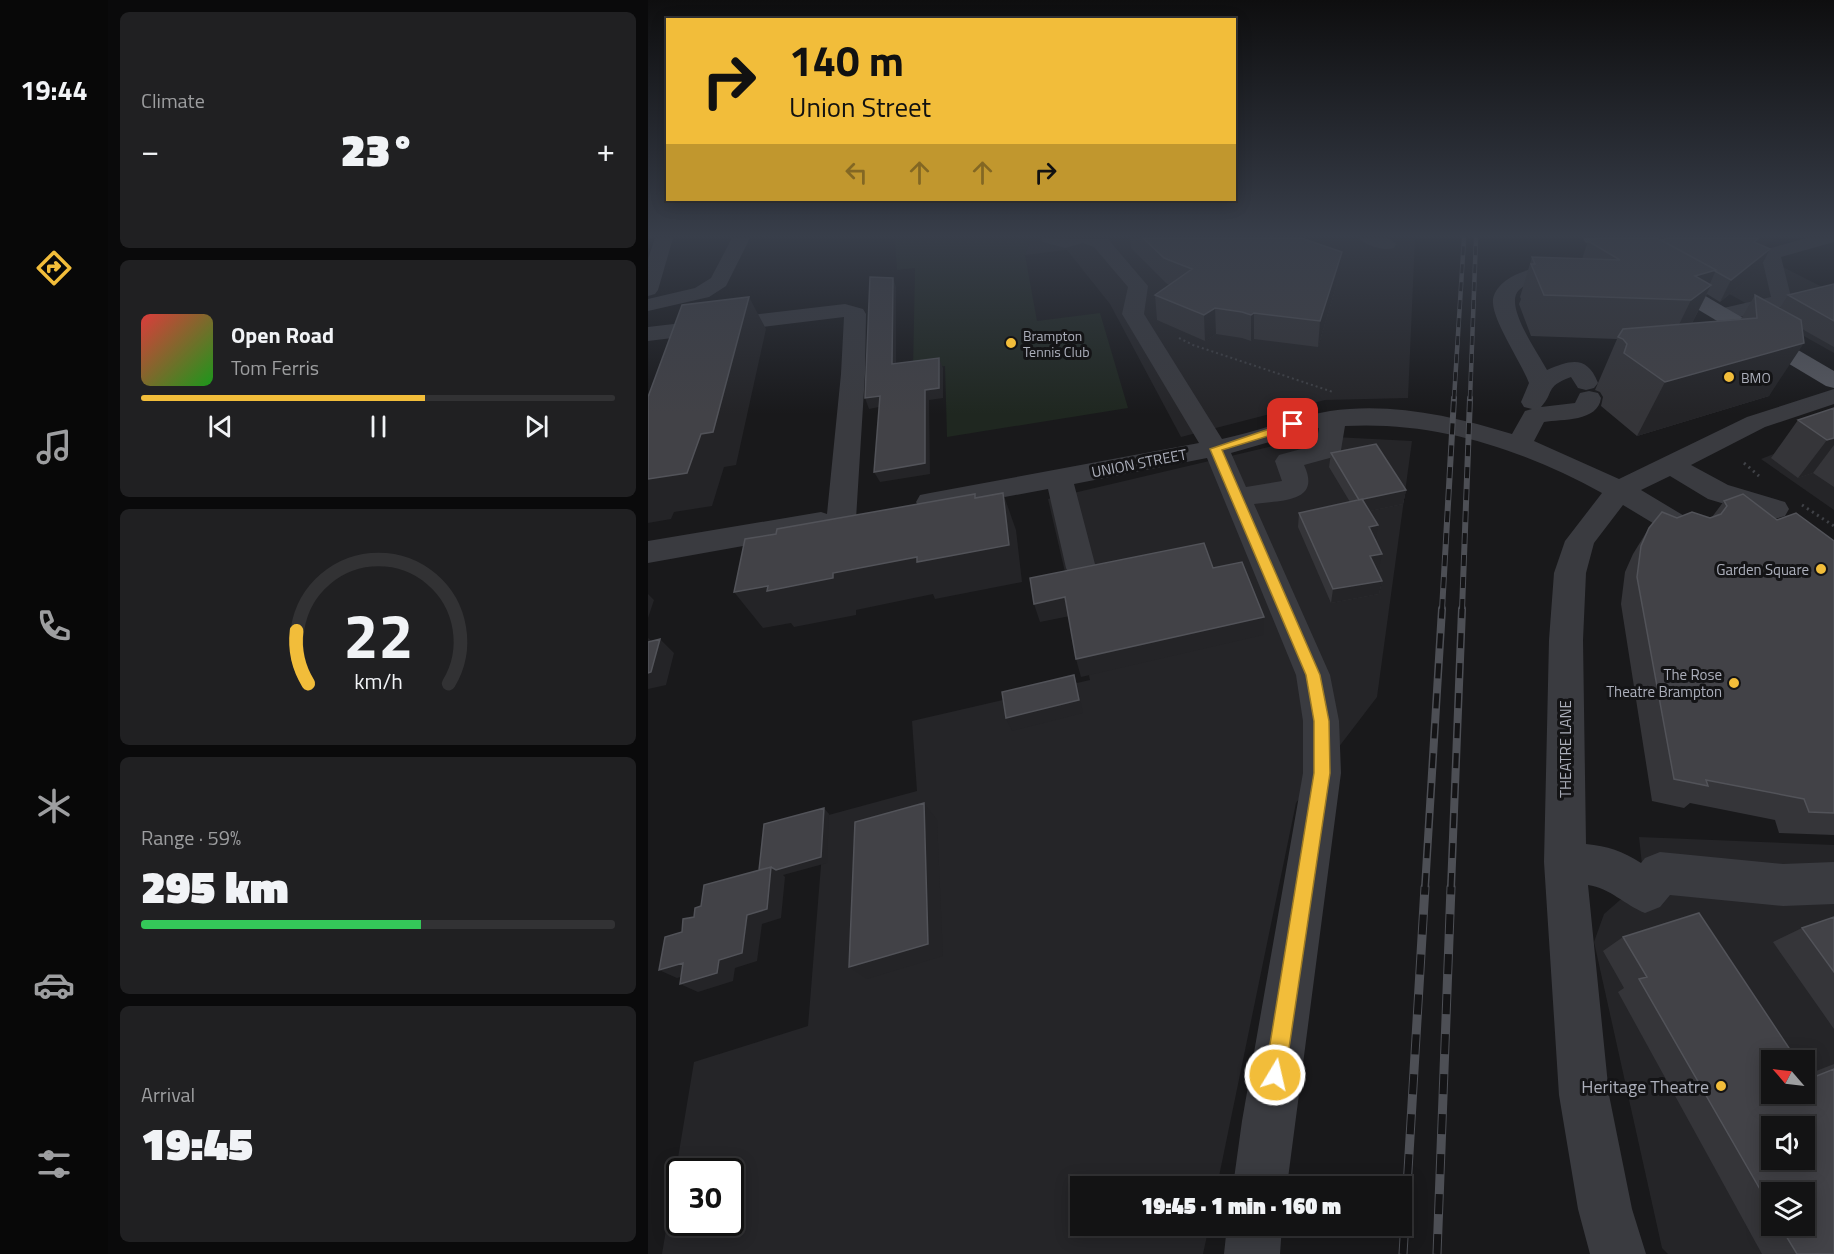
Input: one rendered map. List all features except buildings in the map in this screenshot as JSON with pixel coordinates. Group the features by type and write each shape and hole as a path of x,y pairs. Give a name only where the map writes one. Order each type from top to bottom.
{"main road":[{"path":"1692,297 1834,381"}],"street":[{"path":"648,305 686,297"},
{"path":"1136,297 1133,314 1216,449 1313,675 1321,721 1322,773 1261,1176"},
{"path":"1504,297 1503,303 1507,315 1537,369 1541,383"},
{"path":"1723,315 1782,301 1781,297"},
{"path":"648,334 845,310 855,314 852,517 648,552"},
{"path":"1520,444 1534,416 1533,400 1541,383 1552,374 1587,378 1588,405 1582,409 1534,416"},
{"name":"THEATRE LANE","path":"1618,1254 1605,1209 1584,1095 1565,862 1566,640 1570,573 1581,541 1619,490 1756,422 1834,396"},
{"path":"1237,498 1291,489 1295,486 1296,478 1288,461 1328,450 1336,406"},
{"name":"UNION STREET","path":"909,506 1216,449 1293,424 1336,406 1385,418 1472,430 1520,444 1643,502 1691,533"},
{"path":"1670,464 1718,492 1775,509"},
{"path":"1059,478 1081,568"},
{"path":"1565,862 1610,867 1645,892 1660,873 1783,885 1834,883"},
{"path":"1252,1254 1254,1236"}],"path":[{"path":"1133,314 1193,345 1336,406"}],"shaded area":[{"name":"Brampton Tennis Club","path":"914,297 1033,297 1037,321 1100,313 1128,408 947,437 945,366 913,370"},
{"path":"1104,297 1412,297 1408,398 1325,400 1181,437"},
{"path":"1734,297 1834,297 1834,353"},
{"path":"1834,430 1834,510 1761,459"},
{"path":"1315,436 1412,441 1377,697 1296,803 1219,1176 1070,1176 1070,1236 1207,1236 1203,1254 662,1254 666,1230 666,1236 744,1236 744,1158 678,1158 694,1062 808,1026 825,816 917,791 912,721 1090,680 1048,499"},
{"path":"1639,837 1834,845 1834,1254 1668,1254 1662,1248 1594,942 1604,914 1620,900 1645,892"}],"railway":[{"path":"1454,399 1460,297"},
{"path":"1470,399 1474,297"},
{"path":"1442,610 1454,398"},
{"path":"1462,610 1470,398"},
{"path":"1425,888 1442,609"},
{"path":"1451,888 1462,609"},
{"path":"1403,1254 1425,887"},
{"path":"1437,1254 1451,887"}],"place":[{"name":"Brampton Tennis Club","path":"1011,343"},
{"name":"BMO","path":"1729,377"},
{"name":"Garden Square","path":"1821,569"},
{"name":"The Rose Theatre Brampton","path":"1734,683"},
{"name":"Heritage Theatre","path":"1721,1086"}],"route":[{"path":"1275,1075 1322,773 1321,721 1313,675 1216,449 1293,424"}]}
